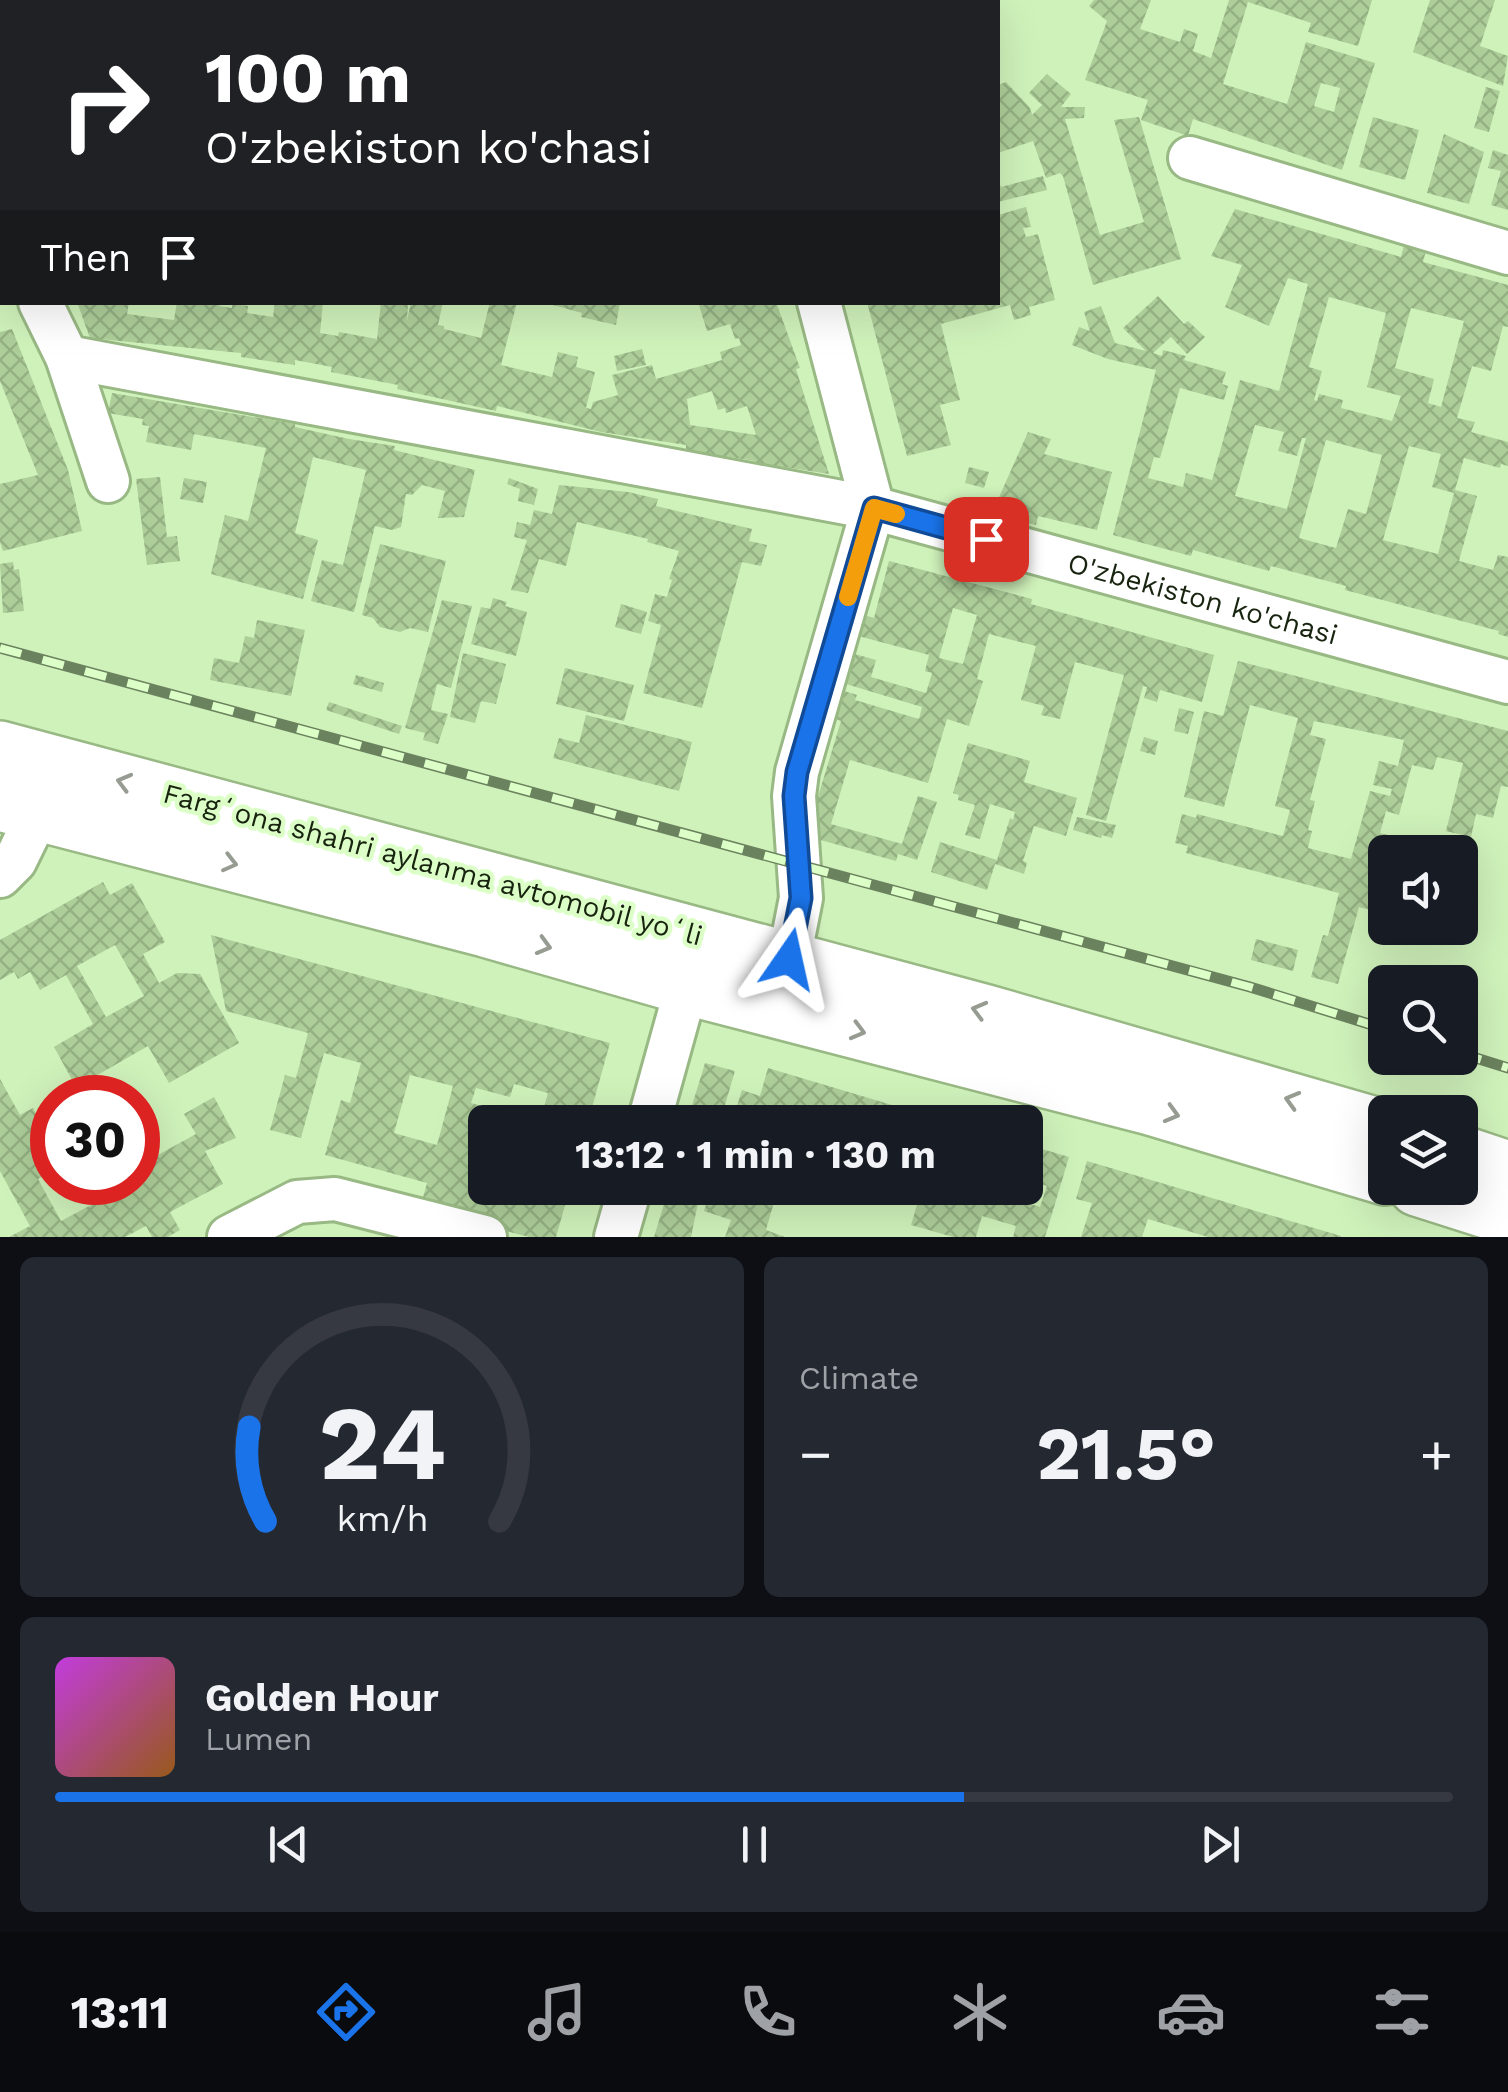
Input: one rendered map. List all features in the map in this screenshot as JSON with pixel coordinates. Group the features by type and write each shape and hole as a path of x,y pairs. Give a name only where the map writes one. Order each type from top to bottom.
{"highway":[{"name":"Fargʻona shahri aylanma avtomobil yoʻli","path":"0,749 987,1012 1368,1123"},
{"name":"Fargʻona shahri aylanma avtomobil yoʻli","path":"19,808 485,929 687,988 1150,1107 1368,1172"},
{"path":"1478,1159 1508,1170"},
{"path":"1472,1205 1508,1216"}],"street":[{"path":"1190,158 1508,253"},
{"path":"41,305 67,357 108,481"},
{"path":"789,959 801,898 794,796 797,772 874,508 821,305"},
{"name":"O'zbekiston ko'chasi","path":"67,357 874,508 1508,682"},
{"path":"0,876 16,860 19,808"},
{"path":"654,1105 700,935"},
{"path":"229,1237 297,1202 335,1199 485,1237"},
{"path":"616,1237 625,1205"}],"building":[{"path":"1094,0 1151,0 1140,29 1180,42 1184,29 1198,34 1193,51 1211,58 1229,0 1372,0 1358,46 1308,32 1311,23 1248,2 1223,84 1287,104 1306,42 1375,63 1342,170 1193,119 1188,136 1141,120 1148,100 1085,80 1107,21 1089,6","holes":["1321,83 1340,88 1334,112 1314,106"]},
{"path":"1430,0 1495,0 1480,46 1508,56 1503,86 1413,52"},
{"path":"1047,74 1071,94 1061,107 1085,107 1084,118 1065,119 1100,235 1144,222 1114,120 1139,117 1181,259 1093,285 1063,176 1060,173 1046,178 1033,141 1000,152 1000,84 1006,82 1032,115 1042,105 1029,93"},
{"path":"1486,87 1500,91 1489,132 1474,128"},
{"path":"1373,117 1419,130 1405,180 1359,167"},
{"path":"1444,134 1484,152 1469,204 1427,193"},
{"path":"1493,150 1508,155 1508,210 1491,205 1501,171 1488,168"},
{"path":"1043,176 1047,190 1000,202 1001,187"},
{"path":"1026,207 1031,227 1023,228 1026,237 1038,234 1055,300 1029,307 1031,315 1014,320 1010,305 941,324 960,400 940,405 951,445 907,456 868,305 1000,305 1000,214"},
{"path":"1235,209 1401,257 1406,237 1428,243 1423,262 1508,285 1508,327 1503,326 1491,371 1472,366 1457,418 1475,422 1471,432 1508,442 1508,466 1501,464 1500,468 1464,458 1455,490 1477,496 1459,561 1493,570 1498,555 1508,557 1508,637 1498,634 1499,631 1271,566 1269,571 1193,550 1191,556 1113,535 1156,370 1108,359 1072,345 1079,327 1090,331 1084,312 1101,306 1115,343 1146,351 1123,328 1158,296 1184,324 1188,321 1205,337 1187,354 1171,337 1153,353 1162,356 1163,350 1226,372 1222,384 1228,386 1224,400 1180,388 1160,458 1154,457 1148,478 1183,487 1186,473 1212,480 1240,380 1279,391 1308,284 1288,278 1269,326 1225,307 1242,265 1211,256","holes":["1329,297 1386,313 1367,387 1401,396 1392,421 1341,408 1343,400 1319,394 1314,400 1322,371 1309,367","1411,308 1464,321 1441,407 1428,403 1434,379 1395,368","1255,425 1284,432 1278,451 1297,456 1302,438 1306,438 1287,509 1235,496","1326,440 1382,455 1366,514 1348,509 1336,548 1299,538","1409,446 1441,454 1432,487 1454,493 1438,554 1383,540"]},
{"path":"78,305 128,305 127,314 174,320 176,305 240,305 248,306 247,313 273,317 275,305 323,305 320,333 377,339 381,305 408,305 407,321 410,305 442,305 438,325 481,338 489,305 516,305 501,365 552,377 558,352 578,357 576,367 595,372 586,408 591,409 593,402 618,395 612,375 652,365 656,379 722,360 720,352 741,345 730,324 707,331 699,305 777,305 800,368 796,369 829,474 778,466 777,470 754,467 755,461 686,450 686,445 601,432 497,406 496,411 331,372 332,367 241,357 241,353 90,338","holes":["712,391 718,410 725,408 726,413 747,406 756,435 690,425 687,399"]},
{"path":"553,305 619,305 616,325 581,317 582,313"},
{"path":"12,329 68,470 82,531 3,551 0,484 38,475 0,381 0,332"},
{"path":"642,349 646,365 617,371 614,356"},
{"path":"112,393 295,424 349,439 395,446 394,450 475,470 464,517 438,518 445,491 422,485 412,495 406,494 401,527 392,530 375,526 354,612 311,601 322,560 343,565 366,470 313,457 295,533 318,540 303,599 211,574 225,515 248,521 266,448 194,434 191,450 146,442 149,426 142,425 143,419 108,413"},
{"path":"1028,432 1051,439 1044,454 1112,472 1097,530 1038,516 1036,525 1014,520 1017,510 996,504"},
{"path":"969,467 989,472 984,488 965,483"},
{"path":"160,477 167,537 177,536 180,561 147,565 136,479"},
{"path":"184,478 207,482 203,503 180,499"},
{"path":"509,478 538,489 534,505 518,501 520,489 507,484"},
{"path":"559,485 658,499 656,506 752,529 749,541 767,545 761,566 742,562 702,708 643,693 661,625 648,621 655,594 667,597 679,551 647,542 648,539 577,522 566,566 539,559 528,593 511,590 527,540 514,537 517,522 530,525 534,510 552,514"},
{"path":"380,544 446,561 428,632 380,627 373,618 362,615"},
{"path":"889,561 1032,599 1031,604 1214,655 1202,702 1160,690 1157,702 1144,698 1147,687 1143,686 1106,821 1086,815 1124,675 1075,662 1060,719 1041,715 1044,706 1021,700 1036,646 989,634 977,679 983,681 969,726 947,719 928,783 850,760 831,824 902,844 918,796 937,802 917,860 898,854 896,861 806,836 841,721 830,717 838,689 857,695 855,700 919,719 922,707 846,684 855,654 876,660 871,677 926,693 932,673 925,671 929,655 851,634 858,613 874,618","holes":["953,608 977,615 963,664 939,658"]},
{"path":"13,562 14,570 19,569 24,611 3,613 0,564"},
{"path":"493,598 527,612 516,656 471,644 481,607 490,609"},
{"path":"442,600 472,606 451,688 437,684 431,710 448,714 438,744 423,740 425,733 405,728"},
{"path":"621,604 647,612 641,634 615,627"},
{"path":"257,620 305,630 291,696 210,680 214,658 239,663 245,636 254,638"},
{"path":"463,653 506,664 496,704 481,701 475,723 450,717"},
{"path":"1238,661 1508,731 1508,787 1501,786 1493,818 1476,814 1471,835 1463,835 1446,831 1463,763 1437,757 1433,770 1412,765 1399,815 1386,811 1380,833 1388,835 1368,835 1368,909 1359,907 1338,984 1311,977 1323,935 1328,936 1339,893 1186,853 1188,846 1175,843 1182,814 1196,818 1197,814 1283,836 1290,810 1275,806 1298,718 1250,705 1224,807 1184,797 1204,711 1223,716","holes":["1314,721 1404,740 1398,766 1379,761 1373,785 1392,789 1390,796 1370,791 1351,859 1308,848 1315,801 1310,800 1326,739 1310,735"]},
{"path":"565,668 634,685 624,721 556,704"},
{"path":"356,675 384,683 382,692 353,684"},
{"path":"329,702 402,726 399,734 326,710"},
{"path":"1179,708 1194,712 1188,734 1174,731"},
{"path":"586,715 692,742 679,791 553,758 559,738 579,743"},
{"path":"1144,737 1158,741 1155,755 1140,751"},
{"path":"968,743 1030,761 1024,782 1077,798 1066,836 1034,826 1023,861 1027,863 1024,874 995,864 987,890 931,872 940,842 997,860 1010,818 1013,820 1015,812 990,804 980,839 965,835 975,805 958,800 959,795 953,793"},
{"path":"1077,817 1116,825 1112,838 1073,830"},
{"path":"103,882 110,895 132,883 165,942 143,954 159,983 177,973 200,974 239,1043 169,1083 148,1046 97,1075 69,1075 54,1047 93,1024 66,975 40,990 30,972 18,979 14,972 0,980 0,940","holes":["115,945 144,996 106,1017 77,966"]},
{"path":"211,935 610,1043 593,1105 545,1105 548,1093 514,1084 510,1097 476,1088 471,1103 478,1105 468,1105 468,1205 565,1205 556,1237 529,1237 420,1208 427,1183 325,1155 341,1100 350,1103 361,1063 324,1053 301,1138 270,1130 285,1075 296,1078 308,1033 226,1011","holes":["410,1075 453,1086 437,1145 394,1133"]},
{"path":"1256,939 1298,950 1293,971 1251,960"},
{"path":"705,1063 735,1071 725,1105 692,1105"},
{"path":"768,1068 892,1105 737,1105 742,1090 760,1096"},
{"path":"0,1079 20,1115 30,1110 30,1205 52,1205 61,1221 91,1205 160,1205 160,1154 196,1134 184,1114 214,1097 236,1138 205,1151 223,1184 170,1212 180,1230 168,1237 152,1237 146,1226 125,1237 9,1237 30,1226 0,1171"},
{"path":"1043,1149 1069,1157 1045,1237 1013,1237 1016,1226 982,1216 976,1237 953,1237 911,1225 917,1205 1040,1207 1047,1186 1043,1185"},
{"path":"1087,1161 1341,1237 1208,1237 1148,1219 1142,1237 1081,1237 1092,1203 1076,1199"},
{"path":"664,1205 698,1205 691,1237 654,1237"},
{"path":"706,1205 773,1205 766,1230 785,1237 725,1237 731,1220 704,1211"}],"railway":[{"path":"0,648 1250,987 1368,1024"},
{"path":"1478,1059 1508,1068"}],"slow traffic":[{"path":"848,597 874,508 896,514"}],"route":[{"path":"789,959 801,898 794,796 797,772 874,508 986,539"}]}
